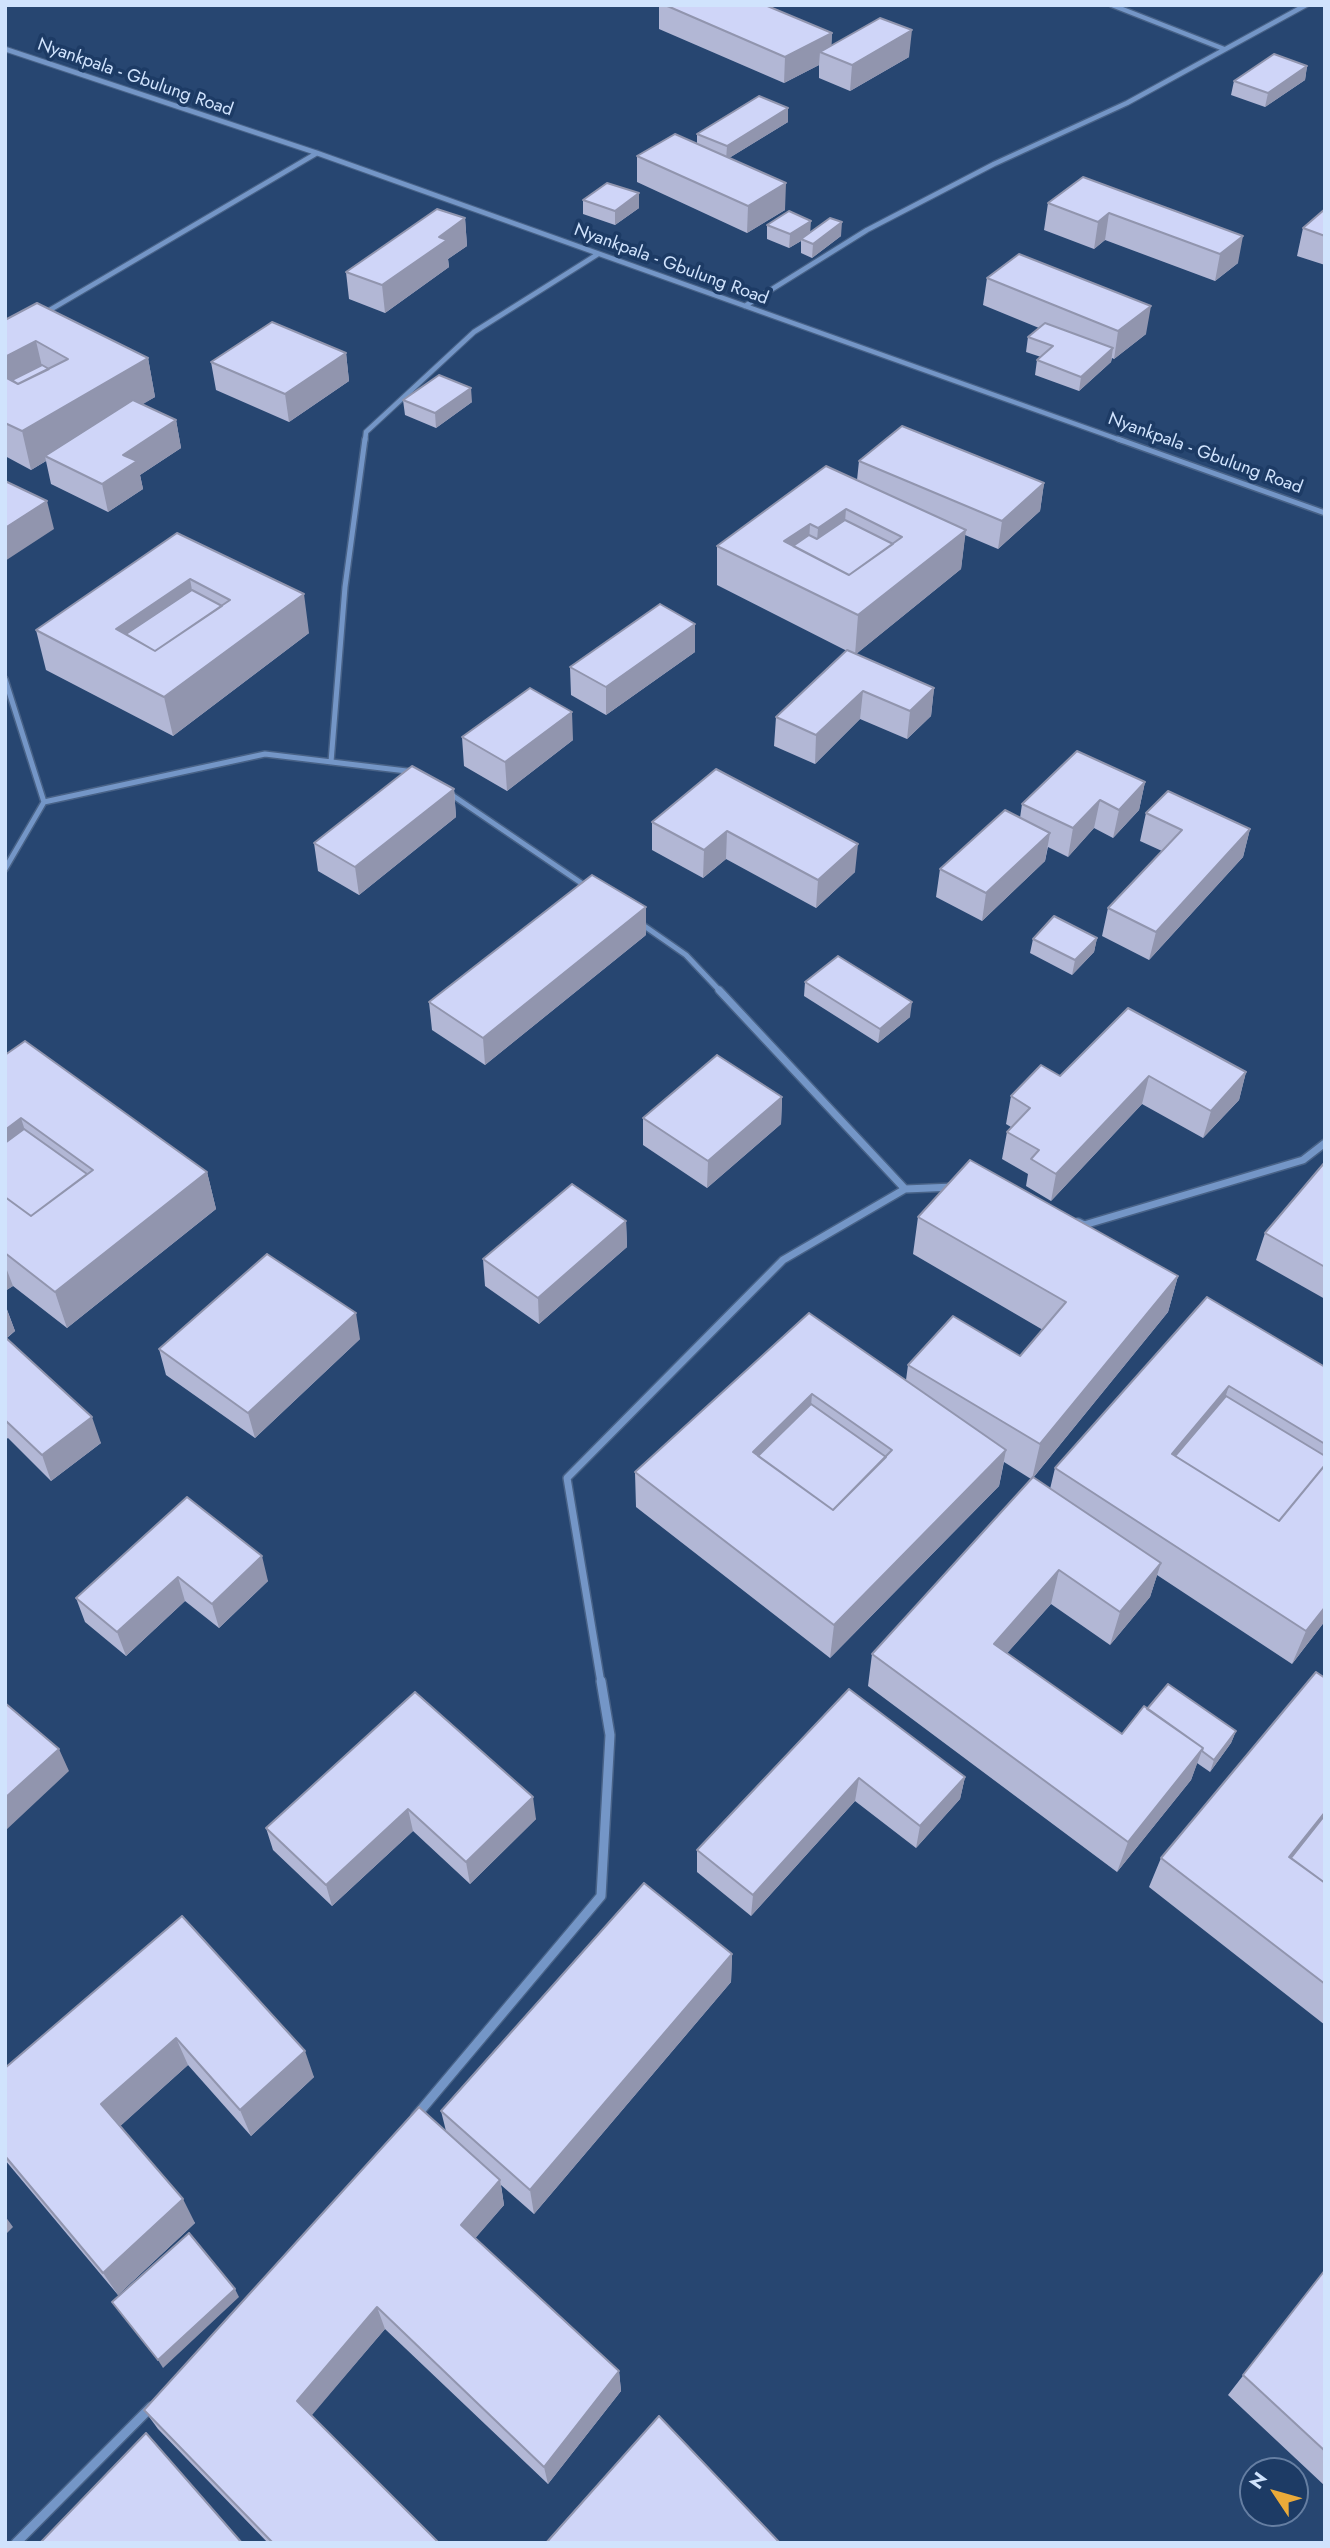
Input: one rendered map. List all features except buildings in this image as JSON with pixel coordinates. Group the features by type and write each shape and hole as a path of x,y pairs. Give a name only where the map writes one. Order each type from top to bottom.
{"street":[{"path":"1112,5 1224,49"},
{"path":"745,306 867,230 994,164 1127,103 1306,5"},
{"name":"Nyankpala - Gbulung Road","path":"5,49 317,153 1325,513"},
{"path":"41,316 317,153"},
{"path":"331,762 345,587 366,432 474,332 598,254"},
{"path":"5,678 44,802"},
{"path":"5,869 44,802 265,754 420,773"},
{"path":"442,788 598,894"},
{"path":"631,917 687,954 905,1189"},
{"path":"1072,1220 1084,1225 1303,1160 1325,1143"},
{"path":"408,2126 601,1896 610,1735 567,1478 783,1260 905,1189 971,1186"},
{"path":"16,2543 161,2397"}]}
